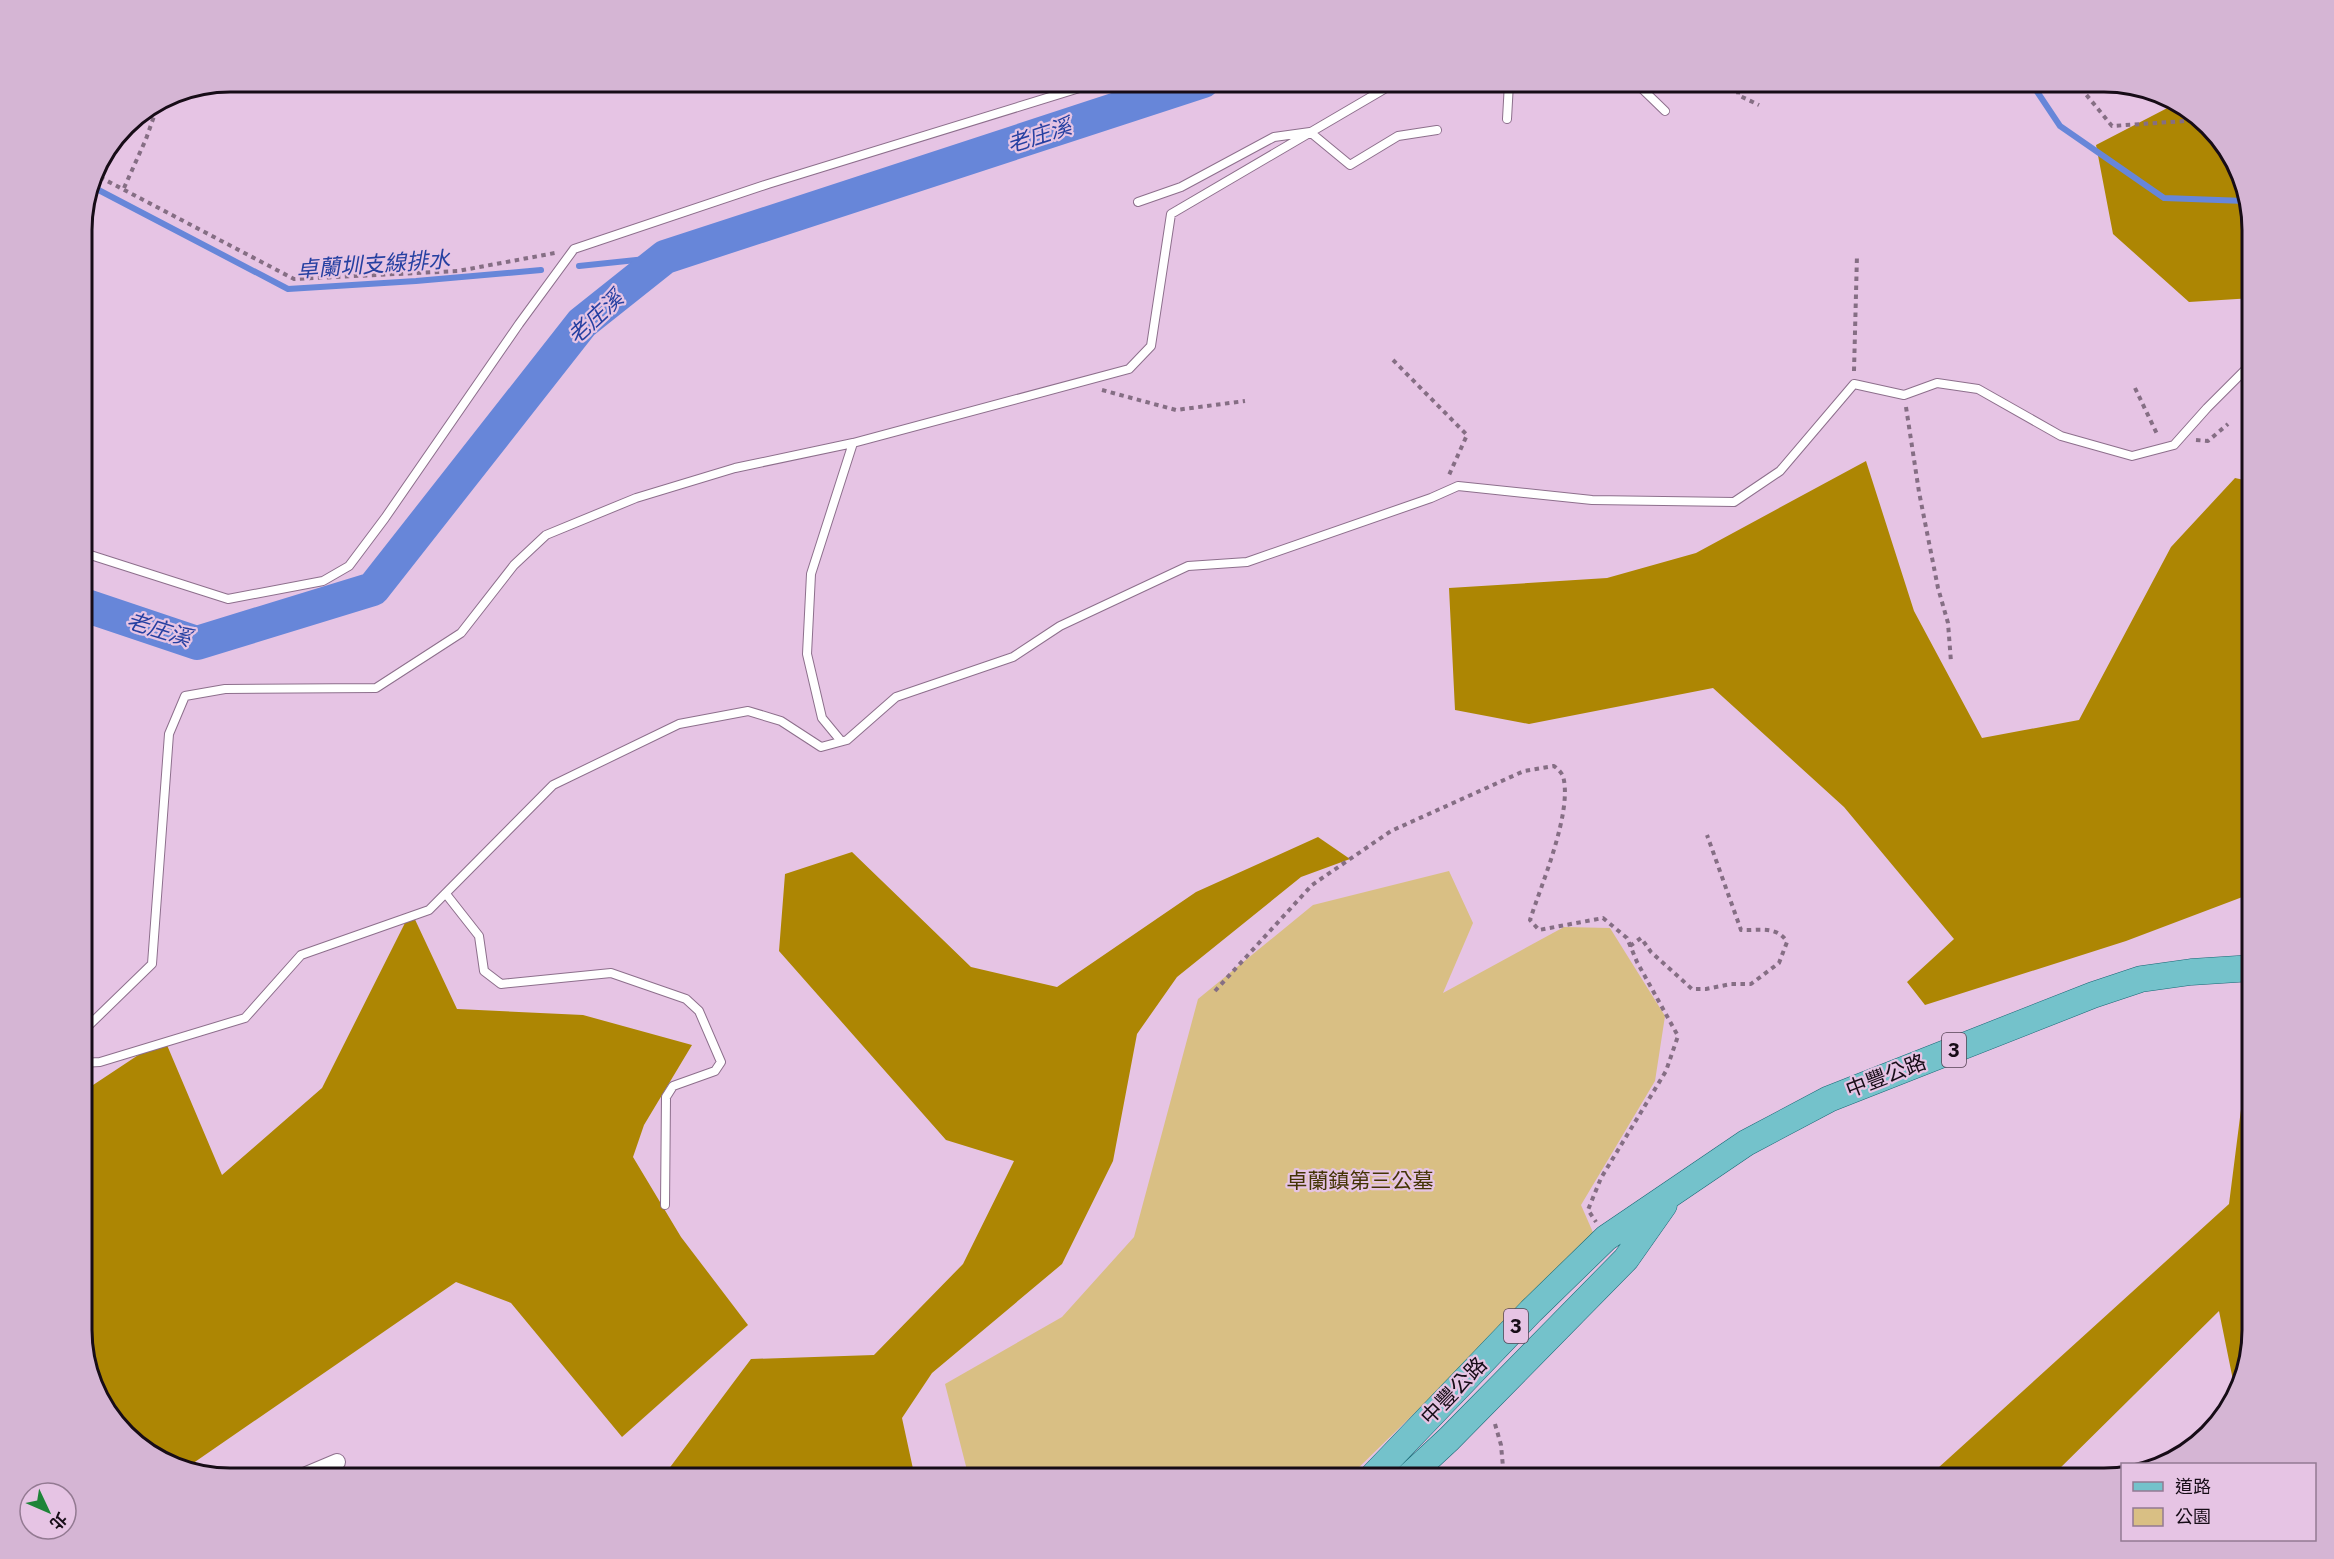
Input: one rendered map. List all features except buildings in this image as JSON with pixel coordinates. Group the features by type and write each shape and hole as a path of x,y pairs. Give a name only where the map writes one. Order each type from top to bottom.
{"main road":[{"name":"中豐公路","path":"1381,1468 1531,1311 1606,1238 1746,1143 1828,1099 2093,995 2141,979 2191,972 2242,969"},
{"name":"中豐公路","path":"1417,1468 1488,1400 1626,1259 1675,1190"}],"street":[{"path":"323,1468 337,1462"}],"lane":[{"path":"92,556 228,599 323,581 349,566 574,249 768,184 1066,92"},
{"path":"92,1022 152,964 170,734 184,696 225,689 376,688 461,633 514,565 546,535 636,498 735,468 853,443 1129,369 1151,346 1171,214 1379,92"},
{"path":"1507,119 1508,92"},
{"path":"1645,92 1665,111"},
{"path":"1138,201 1181,187 1274,137 1310,132 1350,165 1398,136 1437,130"},
{"path":"92,1062 100,1062 245,1018 302,955 429,910 553,785 679,723 748,711 781,722 821,747 847,740 896,697 1013,657 1060,626 1188,566 1247,562 1458,486 1592,500 1734,502 1780,471 1854,384 1904,395 1937,383 1978,389 2061,436 2132,456 2174,445 2242,373"},
{"path":"841,741 822,718 807,654 811,574 853,443"},
{"path":"446,894 479,936 483,971 501,984 611,973 686,999 699,1011 721,1062 715,1071 673,1086 666,1097 665,1205"}],"path":[{"path":"1738,92 1738,95 1759,105"},
{"path":"2084,92 2112,126 2189,121"},
{"path":"124,188 155,114"},
{"path":"102,177 294,279 458,271 574,249"},
{"path":"1854,384 1857,255"},
{"path":"1393,360 1467,435 1449,471 1447,491"},
{"path":"1075,383 1176,410 1245,401"},
{"path":"2135,388 2164,448"},
{"path":"1904,395 1919,492 1938,588 1948,623 1952,662"},
{"path":"2180,438 2208,441 2228,424"},
{"path":"1215,991 1312,885 1391,831 1524,771 1554,766 1562,773 1565,790 1561,823 1530,920 1539,930 1603,918 1627,938 1637,962 1678,1036 1666,1071 1601,1178 1588,1210 1606,1238"},
{"path":"1630,946 1641,938 1651,952 1692,989 1751,984 1779,963 1787,942 1785,938 1772,929 1741,930 1707,835"},
{"path":"1488,1400 1502,1445 1503,1468"}],"green space":[{"name":"卓蘭鎮第三公墓","path":"1449,871 1473,923 1443,993 1564,927 1610,928 1665,1016 1655,1081 1581,1205 1595,1237 1358,1468 966,1468 945,1384 1062,1317 1134,1237 1198,999 1313,905"}],"shaded area":[{"path":"2168,107 2196,126 2208,138 2228,168 2238,193 2242,229 2242,299 2189,302 2113,234 2096,145"},
{"path":"1866,461 1914,611 1982,738 2079,720 2171,547 2235,478 2242,480 2242,897 2126,941 1925,1005 1907,982 1954,939 1844,807 1713,688 1529,724 1455,710 1449,588 1607,578 1696,553"},
{"path":"1318,837 1350,859 1301,877 1177,977 1137,1034 1113,1161 1062,1264 932,1373 902,1418 913,1468 669,1468 751,1359 874,1355 963,1264 1014,1161 946,1140 779,951 785,874 852,852 971,967 1057,987 1196,892"},
{"path":"411,911 457,1009 583,1015 692,1045 644,1125 633,1157 681,1237 748,1325 622,1437 511,1303 456,1282 194,1463 168,1453 138,1433 120,1414 102,1383 94,1357 92,1339 92,1086 164,1038 222,1175 322,1088"},
{"path":"2242,1102 2242,1330 2238,1366 2233,1379 2219,1311 2060,1468 1938,1468 2229,1204"}],"waterway":[{"name":"老庄溪","path":"92,608 197,643 373,589 582,323 665,257 1169,92"},
{"path":"2037,92 2060,126 2164,198 2239,201"},
{"name":"卓蘭圳支線排水","path":"98,190 288,289 541,270"},
{"path":"579,266 665,257"}]}
